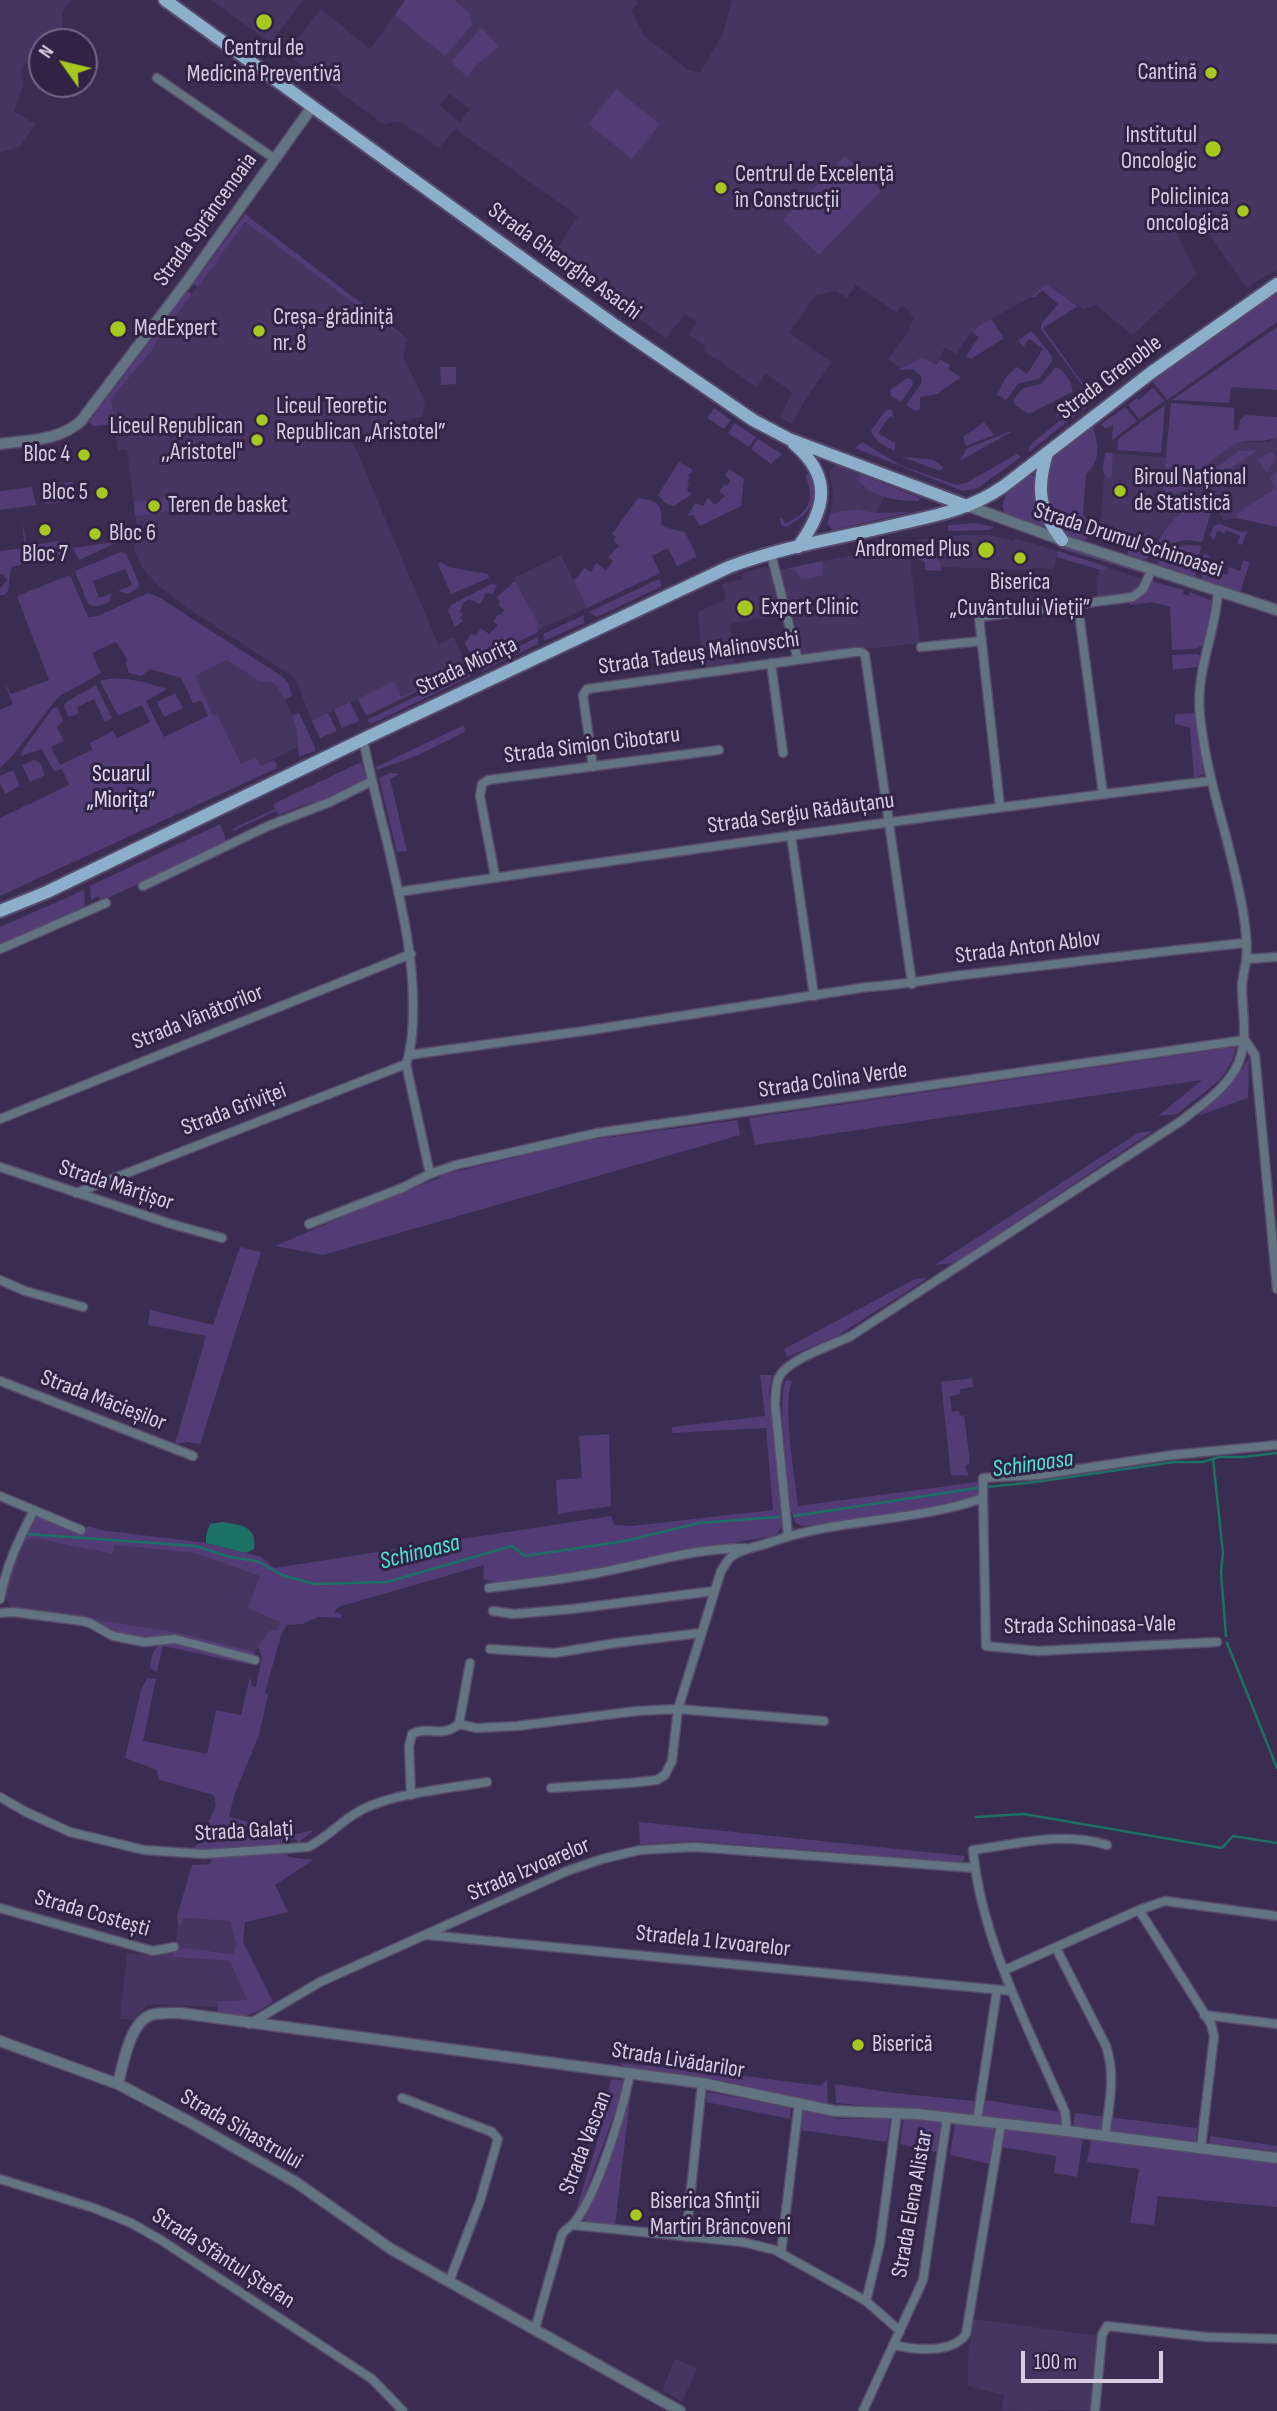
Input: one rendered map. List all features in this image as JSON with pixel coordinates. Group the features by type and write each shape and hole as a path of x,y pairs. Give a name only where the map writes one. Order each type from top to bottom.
{"main road":[{"name":"Strada Gheorghe Asachi","path":"165,0 658,356 753,420 789,439 968,506"},
{"name":"Strada Grenoble","path":"968,506 992,495 1152,372 1277,284"},
{"path":"789,439 810,459 817,470 822,502 816,520 798,547"},
{"path":"1047,452 1041,476 1041,499 1047,519 1062,540"},
{"name":"Strada Miorița","path":"0,911 59,886 710,576 771,554 968,506"}],"street":[{"path":"157,78 275,159"},
{"name":"Strada Sprâncenoaia","path":"0,444 54,437 65,433 80,421 186,284 312,107"},
{"name":"Strada Drumul Schinoasei","path":"968,506 1062,540 1277,610"},
{"path":"771,554 798,660"},
{"path":"1000,807 979,617 1078,606 1136,596 1143,589 1152,569"},
{"path":"788,1535 775,1404 776,1385 783,1371 795,1362 851,1336 1181,1121 1226,1083 1236,1068 1245,1040 1242,984 1246,959 1244,917 1210,781 1200,715 1201,669 1219,590"},
{"path":"1078,606 1103,794"},
{"path":"921,647 982,641"},
{"name":"Strada Tadeuș Malinovschi","path":"593,767 583,695 587,689 861,652 868,659 889,821"},
{"path":"771,663 783,753"},
{"path":"309,1224 402,1188 430,1174 407,1059 413,1000 411,954 363,740"},
{"name":"Strada Simion Cibotaru","path":"495,876 480,796 482,784 493,778 719,750"},
{"path":"143,886 268,826 330,802 372,781"},
{"name":"Strada Sergiu Rădăuțanu","path":"398,892 889,821 1210,781"},
{"path":"889,821 912,984"},
{"path":"791,835 814,996"},
{"path":"0,949 106,903"},
{"name":"Strada Anton Ablov","path":"407,1059 867,987 912,984 956,976 1246,943"},
{"name":"Strada Vânătorilor","path":"0,1119 411,954"},
{"path":"1246,959 1277,957"},
{"path":"1245,1040 1255,1055 1277,1289"},
{"name":"Strada Colina Verde","path":"430,1174 469,1162 597,1133 1245,1040"},
{"name":"Strada Griviței","path":"76,1193 407,1059"},
{"name":"Strada Mărțișor","path":"0,1167 168,1223 222,1238"},
{"path":"0,1280 83,1307"},
{"name":"Strada Măcieșilor","path":"0,1381 193,1456"},
{"name":"Strada Schinoasa-Vale","path":"1217,1642 1038,1651 986,1646 984,1478 1039,1475 1172,1455 1277,1445"},
{"path":"489,1587 594,1574 723,1548 748,1548 788,1535 961,1506 983,1494"},
{"path":"0,1496 81,1530"},
{"path":"0,1599 15,1547 34,1510"},
{"path":"551,1788 657,1780 665,1775 672,1761 678,1709 721,1570 731,1557 748,1548"},
{"path":"493,1611 514,1614 561,1610 714,1591"},
{"path":"0,1613 13,1612 82,1621 113,1636 144,1642 175,1639 255,1660"},
{"path":"490,1649 555,1653 701,1633"},
{"path":"459,1724 470,1663"},
{"path":"411,1795 409,1746 412,1734 425,1730 447,1731 459,1724 476,1728 517,1727 637,1711 678,1709 824,1721"},
{"name":"Strada Galați","path":"0,1797 48,1823 89,1838 144,1850 194,1854 309,1847 359,1811 373,1805 411,1795 487,1782"},
{"path":"1068,2130 1065,2112 993,1941 972,1850 1062,1838 1089,1839 1107,1845"},
{"name":"Strada Izvoarelor","path":"249,2024 320,1982 424,1935 568,1871 640,1850 695,1847 974,1868"},
{"path":"1005,1970 1165,1901 1277,1916"},
{"name":"Strada Costești","path":"0,1908 153,1951 174,1947"},
{"path":"1139,1910 1211,2024 1214,2036 1201,2148"},
{"name":"Stradela 1 Izvoarelor","path":"424,1935 1012,1991"},
{"path":"1056,1948 1111,2060 1111,2087 1105,2136"},
{"path":"977,2121 997,1990"},
{"name":"Strada Livădarilor","path":"118,2084 127,2048 138,2024 148,2016 162,2012 180,2013 702,2083 834,2111 897,2113 1068,2130 1277,2158"},
{"path":"1204,2015 1277,2024"},
{"name":"Strada Sihastrului","path":"0,2040 118,2084 263,2162 391,2249 680,2411"},
{"name":"Strada Vascan","path":"573,2225 593,2189 623,2106 630,2073"},
{"path":"686,2237 702,2083"},
{"path":"402,2098 496,2134 498,2138 480,2201 449,2283"},
{"path":"781,2253 799,2102"},
{"path":"866,2301 880,2244 897,2113"},
{"name":"Strada Elena Alistar","path":"863,2411 923,2280 947,2118"},
{"path":"894,2345 941,2348 962,2341 967,2334 1001,2124"},
{"name":"Strada Sfântul Ștefan","path":"0,2179 131,2222 372,2379 402,2411"},
{"path":"535,2329 562,2234 573,2225 742,2242 781,2253 866,2301 900,2331"},
{"path":"1095,2411 1102,2335 1107,2326 1206,2337 1277,2339"}],"shaded area":[{"path":"0,0 71,0 62,13 63,28 28,28 28,61 21,70 23,86 14,111 35,124 20,147 0,152"},
{"name":"Centrul de Medicină Preventivă","path":"211,0 303,0 271,43"},
{"path":"405,0 636,0 637,5 631,10 645,37 688,70 700,73 723,33 732,0 1277,0 1277,269 1247,288 1205,229 1188,212 1184,215 1186,224 1177,234 1197,274 1134,334 1096,305 1084,309 1046,284 1031,297 978,326 956,354 945,347 936,365 920,358 900,368 888,359 908,332 914,317 905,307 901,306 897,313 856,285 847,298 836,291 816,295 789,333 832,362 806,398 792,424 780,417 792,392 766,373 756,387 703,350 705,346 689,335 697,322 685,314 666,338 552,256 578,216 455,129 439,148 400,121 384,124 286,54 321,9 370,49","holes":["450,94 470,109 460,122 439,105"]},
{"path":"245,222 367,313 407,339 403,357 425,401 422,416 352,440 437,642 439,644 453,637 468,667 401,697 393,682 312,721 295,678 187,608 159,586 142,568 134,549 138,534 127,450 118,450 111,399 144,360"},
{"path":"1277,437 1277,527 1236,518 1224,520 1210,500 1213,498 1208,491 1194,500 1161,532 1159,538 1133,536 1132,541 1098,538 1105,453 1165,457 1165,460 1234,441 1268,442"},
{"path":"836,465 859,475 863,487 885,496 876,513 857,509 831,513 833,494 829,472"},
{"path":"989,535 1014,541 1015,538 1058,551 1053,569 940,567 939,558 919,558 917,540"},
{"path":"908,544 920,643 803,656 780,570"},
{"path":"561,555 587,608 538,630 514,578"},
{"path":"765,567 774,582 783,614 730,624 734,663 703,667 698,612 726,599 722,584 743,579 742,574"},
{"path":"1108,567 1143,580 1131,594 1098,599 1096,575 1099,576 1100,570 1104,571"},
{"path":"227,660 259,681 274,683 292,716 297,747 260,766 241,764 217,715 213,716 195,676"},
{"path":"222,1522 250,1531 254,1549 246,1553 206,1543 210,1524"},
{"path":"33,1538 113,1554 115,1545 194,1553 261,1576 248,1608 280,1622 276,1632 269,1631 255,1652 180,1633 11,1607 5,1598 23,1543"},
{"path":"184,1918 230,1921 236,1944 233,1954 212,1951 174,1957 230,1961 247,2000 218,2001 217,2007 147,2005 133,2020 120,2019 127,1953 155,1957 174,1952 178,1925 181,1925"},
{"path":"974,2319 1097,2336 1091,2410 1002,2411 1004,2395 968,2386 968,2357"},
{"path":"675,2359 697,2368 682,2402 662,2390"}],"green space":[{"path":"405,0 454,0 469,13 472,25 445,56 395,15"},
{"path":"481,28 499,46 475,66 467,77 451,62"},
{"path":"616,89 660,124 632,159 588,124"},
{"path":"845,156 881,191 819,255 783,220"},
{"path":"245,214 407,339 367,313 245,222 198,287 193,284"},
{"path":"1046,284 1078,306 1043,328 1093,400 1041,329 1041,324 1058,304 1042,290 1035,297 1031,297"},
{"path":"188,291 192,294 144,360 111,399 115,424 94,426 89,422"},
{"path":"1277,293 1277,322 1167,400 1152,381"},
{"path":"991,319 1004,338 971,359 966,356 979,337 973,333 978,326"},
{"path":"1277,327 1277,390 1231,387 1229,403 1172,400"},
{"path":"1032,331 1051,355 1052,361 1039,379 1018,384 1006,400 996,394 1009,374 1017,367 1027,374 1043,349 1030,339 1024,347 1018,340"},
{"path":"920,358 936,365 940,359 950,365 948,369 961,377 937,394 920,397 920,409 915,411 906,405 922,382 921,376 913,369 898,370"},
{"path":"440,367 456,367 456,384 441,385"},
{"path":"1056,367 1068,378 1072,392 1029,414 1015,405 1013,400 1023,388 1041,384"},
{"path":"907,378 912,379 913,385 901,402 891,396 890,390"},
{"path":"1153,387 1164,401 1139,419 1128,405 1137,398 1139,400"},
{"path":"1079,396 1079,400 1056,418 1059,405"},
{"path":"1171,403 1234,408 1234,430 1238,430 1240,420 1246,415 1277,417 1277,437 1236,443 1201,468 1186,489 1170,495 1165,493 1163,486"},
{"path":"1082,404 1085,408 1029,452 1034,441"},
{"path":"1165,405 1161,453 1117,450 1118,439"},
{"path":"1125,407 1137,421 1112,440 1113,425 1105,429 1101,424"},
{"path":"714,408 731,420 724,429 707,418"},
{"path":"887,409 892,410 894,418 890,416 878,433 895,443 895,451 877,441 871,430"},
{"path":"984,422 994,435 966,446 963,437"},
{"path":"735,423 756,437 749,447 728,433"},
{"path":"1093,427 1097,458 1086,474 1083,515 1090,530 1086,540 1079,541 1072,539 1058,525 1046,498 1044,485 1056,456"},
{"path":"1011,432 960,461 966,449"},
{"path":"758,439 782,454 771,464 751,449"},
{"path":"862,442 900,465 956,485 966,483 1017,454 1021,457 978,488 963,491 855,448"},
{"path":"1258,450 1209,483 1205,485 1202,482 1204,476 1239,451"},
{"path":"1270,452 1275,454 1275,460 1266,472 1258,460"},
{"path":"1105,453 1113,453 1111,479 1108,479 1103,470"},
{"path":"902,457 931,459 944,467 940,471"},
{"path":"679,462 693,470 687,482 687,490 692,494 674,506 665,503 658,495"},
{"path":"729,469 744,479 741,506 700,526 693,515 688,516 695,503 703,506 708,498 715,505 725,496 719,492 730,481 725,475"},
{"path":"1277,471 1277,527 1236,518 1236,514 1276,488 1270,478"},
{"path":"810,473 814,491 811,506 794,522 786,527 782,526 780,519 782,518 785,524 808,505 810,492 805,475"},
{"path":"1032,474 1036,478 1045,524 1040,527 1006,515 1003,508 1003,502 1009,492"},
{"path":"859,475 920,498 919,501 878,495 863,486 858,480"},
{"path":"73,482 75,501 45,504 43,486"},
{"path":"32,487 36,505 0,510 0,491"},
{"name":"Teren de basket","path":"173,497 175,510 135,516 134,502"},
{"path":"638,498 658,505 661,524 664,527 685,532 697,557 677,566 668,548 652,556 660,573 587,608 574,581 584,568 591,572 596,563 606,570 613,561 608,557 619,546 613,540 616,537 612,534"},
{"path":"1194,500 1199,508 1210,500 1213,505 1202,542 1186,540 1158,546 1166,528"},
{"path":"857,509 876,513 911,512 832,530 827,523 831,513"},
{"path":"22,521 27,546 59,541 65,560 54,551 11,568 8,591 0,595 0,588 8,580 0,575 0,551 25,548"},
{"path":"974,523 995,527 988,530 948,531 948,525"},
{"path":"1219,524 1242,532 1247,531 1242,545 1237,543 1240,536 1226,530 1225,533 1217,531 1214,541 1210,535 1214,526"},
{"path":"1143,534 1153,536 1152,546 1132,541 1132,536 1139,537"},
{"path":"916,539 919,558 939,558 941,571 925,570 925,562 918,559"},
{"path":"120,541 79,560 73,548"},
{"path":"1060,543 1143,570 1145,574 1059,548"},
{"path":"1128,545 1152,550 1145,560 1128,555"},
{"path":"1187,545 1201,546 1195,577 1158,565 1157,550"},
{"path":"1058,551 1108,567 1104,571 1057,557"},
{"path":"121,552 126,554 139,583 138,588 128,594 118,591 132,585 125,569 93,581 99,598 112,593 109,602 96,606 88,604 75,571"},
{"path":"1204,554 1209,555 1208,569 1227,575 1229,567 1240,571 1243,560 1250,562 1240,593 1202,581 1201,566"},
{"path":"822,561 823,575 801,580 795,569 785,569"},
{"path":"441,562 448,567 488,574 489,578 451,594 438,564"},
{"name":"Scuarul „Miorița”","path":"70,575 88,617 98,616 148,593 157,596 283,677 292,696 285,699 274,683 259,681 227,660 195,676 213,716 217,714 241,764 256,757 261,766 274,760 277,765 275,769 0,896 0,818 69,785 62,769 54,772 42,749 21,756 53,708 58,707 63,722 57,727 64,741 51,747 60,765 92,750 90,743 113,731 117,738 150,722 142,705 118,716 100,681 117,678 167,689 146,701 164,737 208,716 201,700 193,703 181,678 150,669 141,676 129,673 127,659 116,642 92,653 101,673 58,697 0,768 0,710 13,704 4,682 11,694 49,680 17,596"},
{"path":"659,579 662,586 597,617 589,612"},
{"path":"515,581 537,621 538,632 475,663 465,643 471,634 476,636 481,628 489,634 498,625 493,622 504,610 498,605 500,601 496,598"},
{"path":"1151,581 1184,590 1183,594 1189,596 1190,592 1213,601 1204,645 1195,649 1172,650 1170,607 1152,602 1130,605 1130,602 1143,594"},
{"path":"491,584 497,585 493,594 486,593 480,604 469,599 463,603 460,612 463,614 460,618 463,621 455,627 448,610 451,605"},
{"path":"584,615 584,623 544,641 543,634"},
{"path":"538,637 538,644 482,671 477,667"},
{"path":"1172,655 1200,656 1197,667 1173,670"},
{"path":"468,667 366,716 358,699 394,681 401,697"},
{"path":"471,670 471,676 371,724 367,720"},
{"path":"96,685 112,718 105,722 94,699 77,707 79,713 69,717 64,706 66,702"},
{"path":"175,693 183,708 164,717 157,702"},
{"path":"350,702 359,721 342,728 334,710"},
{"path":"299,713 315,751 299,757 292,716"},
{"path":"328,713 337,731 320,738 312,721"},
{"path":"1197,713 1206,773 1194,778 1190,728 1175,724 1175,714"},
{"path":"464,725 465,732 416,756 377,770 376,767"},
{"path":"34,760 40,763 45,775 30,782 22,765"},
{"path":"361,762 367,781 352,789 347,787 314,804 312,802 278,815 276,811 233,831 232,829 275,809 273,804"},
{"path":"13,770 20,786 5,794 0,776"},
{"path":"390,773 400,774 390,779 407,851 397,852 379,778"},
{"path":"220,824 225,844 101,901 98,896 91,900 90,886"},
{"path":"84,890 85,908 0,946 0,927"},
{"path":"1236,1047 1232,1061 1222,1077 1177,1114 1158,1116 1202,1080 755,1145 749,1118"},
{"path":"1249,1058 1248,1098 1198,1116 1226,1089"},
{"path":"737,1120 740,1135 323,1255 275,1246 442,1175 583,1141"},
{"path":"1153,1131 954,1263 935,1265 1138,1133"},
{"path":"240,1247 261,1252 200,1444 175,1444 206,1336 148,1325 150,1310 213,1325"},
{"path":"928,1278 837,1336 787,1357 784,1349 915,1279"},
{"path":"760,1375 772,1375 769,1392 782,1526 775,1536 644,1557 598,1569 495,1582 483,1579 484,1565 338,1607 334,1612 341,1614 342,1618 319,1617 302,1624 287,1625 282,1632 265,1692 268,1695 259,1735 234,1796 229,1817 296,1834 314,1830 298,1843 296,1839 282,1840 282,1845 190,1850 198,1844 216,1806 214,1795 159,1780 157,1770 125,1758 141,1690 147,1678 156,1679 143,1741 207,1754 216,1710 241,1715 250,1676 252,1686 256,1687 262,1657 258,1647 269,1631 276,1631 280,1622 248,1608 260,1576 194,1553 115,1545 113,1554 33,1538 23,1543 5,1598 8,1576 19,1544 38,1516 84,1534 88,1526 101,1530 206,1543 261,1557 274,1568 611,1516 614,1525 632,1526 773,1510 766,1428 672,1433 672,1427 765,1416"},
{"path":"972,1378 973,1387 960,1389 960,1394 950,1396 952,1412 959,1411 960,1416 964,1415 970,1463 965,1466 969,1476 951,1475 941,1382"},
{"path":"786,1380 792,1381 788,1407 798,1506 977,1482 981,1492 974,1499 860,1520 801,1526 795,1522 790,1507 782,1414"},
{"path":"609,1434 611,1506 558,1514 556,1480 582,1478 579,1436"},
{"path":"91,1619 180,1633 255,1652 253,1656 170,1635 151,1639 115,1632"},
{"path":"178,1643 250,1661 252,1665 163,1646 157,1672 150,1668 151,1660 159,1644"},
{"path":"639,1822 965,1856 963,1862 697,1841 640,1844"},
{"path":"286,1852 289,1857 313,1860 275,1885 288,1912 245,1922 243,1942 273,2002 246,2015 217,2013 218,2001 247,2000 230,1961 173,1957 174,1952 185,1948 233,1954 236,1944 230,1921 184,1918 181,1925 178,1925 177,1916 192,1865 210,1864 213,1855"},
{"path":"619,2063 821,2086 827,2079 828,2105 719,2080 625,2068"},
{"path":"611,2079 622,2080 624,2087 574,2217 600,2133"},
{"path":"632,2083 615,2225 589,2222 581,2217 597,2188"},
{"path":"835,2084 975,2101 973,2115 836,2103"},
{"path":"707,2092 791,2107 790,2119 706,2102"},
{"path":"986,2100 1062,2112 1062,2126 983,2116"},
{"path":"803,2110 838,2119 890,2118 887,2142 800,2130"},
{"path":"1075,2113 1197,2128 1196,2141 1073,2127"},
{"path":"904,2118 944,2122 940,2153 900,2144"},
{"path":"955,2123 996,2128 990,2164 950,2155"},
{"path":"1003,2130 1083,2138 1077,2177 1054,2173 1056,2156 1001,2147"},
{"path":"1210,2136 1277,2146 1277,2151 1210,2143"},
{"path":"1091,2140 1277,2164 1277,2207 1158,2196 1154,2225 1130,2223 1139,2169 1087,2162"}],"waterway":[{"name":"Schinoasa","path":"794,1516 1174,1462 1203,1462 1219,1457 1277,1453"},
{"path":"1213,1459 1223,1553 1221,1572 1226,1636"},
{"name":"Schinoasa","path":"27,1534 196,1546 230,1557 257,1561 282,1575 314,1584 387,1582 512,1546 525,1556 625,1541 699,1523 779,1517"},
{"path":"1227,1643 1277,1768"},
{"path":"976,1817 1024,1814 1222,1848 1233,1836 1277,1843"}],"place":[{"name":"Centrul de Medicină Preventivă","path":"264,22"},
{"name":"Cantină","path":"1211,73"},
{"name":"Institutul Oncologic","path":"1213,149"},
{"name":"Centrul de Excelență în Construcții","path":"721,188"},
{"name":"Policlinica oncologică","path":"1243,211"},
{"name":"MedExpert","path":"118,329"},
{"name":"Creșa-grădiniță nr. 8","path":"259,331"},
{"name":"Liceul Teoretic Republican „Aristotel”","path":"262,420"},
{"name":"Liceul Republican ,,Aristotel\"","path":"257,440"},
{"name":"Bloc 4","path":"84,455"},
{"name":"Biroul Național de Statistică","path":"1120,491"},
{"name":"Bloc 5","path":"102,493"},
{"name":"Teren de basket","path":"154,506"},
{"name":"Bloc 7","path":"45,530"},
{"name":"Bloc 6","path":"95,534"},
{"name":"Andromed Plus","path":"986,550"},
{"name":"Biserica „Cuvântului Vieții”","path":"1020,558"},
{"name":"Expert Clinic","path":"745,608"},
{"name":"Biserică","path":"858,2045"},
{"name":"Biserica Sfinții Martiri Brâncoveni","path":"636,2215"}]}
